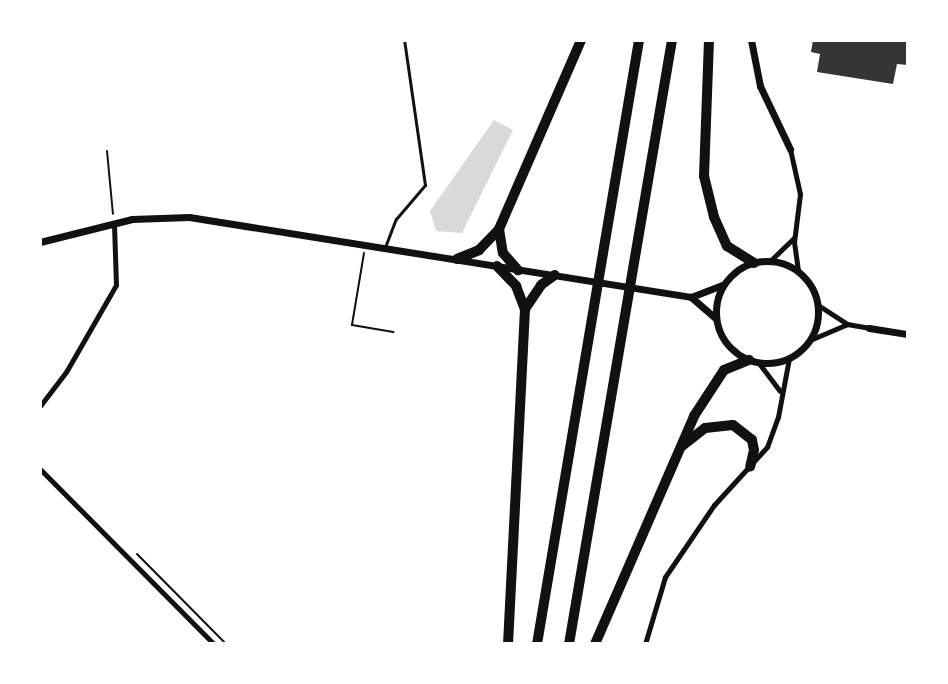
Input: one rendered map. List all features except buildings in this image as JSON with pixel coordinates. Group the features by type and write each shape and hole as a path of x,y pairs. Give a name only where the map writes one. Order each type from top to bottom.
{"highway":[{"path":"457,259 479,250 499,229 581,40"},
{"path":"537,644 639,40"},
{"path":"569,644 672,40"},
{"path":"709,40 704,176 714,217 727,246 754,263"},
{"path":"499,229 503,253 518,270"},
{"path":"497,266 516,286 525,309 508,644"},
{"path":"525,309 541,285 555,275"},
{"path":"595,644 678,450 720,375 732,364 754,361"},
{"path":"678,450 705,428 733,425 752,440 754,450 750,467"}],"street":[{"path":"751,40 760,86 790,149 800,194 794,237 798,271"},
{"path":"40,242 149,216 189,217 691,297 725,284"},
{"path":"40,406 66,372 116,285 114,224"},
{"path":"770,261 794,237"},
{"path":"716,319 717,300 725,284 737,271 754,263 770,261 798,271 807,280 818,305 818,319 810,340"},
{"path":"691,297 716,319 727,344 754,361 780,392"},
{"path":"818,305 847,324 908,334"},
{"path":"645,644 665,577 714,505 771,440 789,358 810,340 847,324"},
{"path":"754,361 789,358"},
{"path":"40,469 214,644"}],"lane":[{"path":"385,247 396,219 425,185 404,40"}],"path":[{"path":"107,151 114,224"},
{"path":"365,244 352,325 393,332"},
{"path":"127,556 137,554 226,644"}],"shaded area":[{"path":"494,120 513,130 462,233 436,231 430,211"}]}
